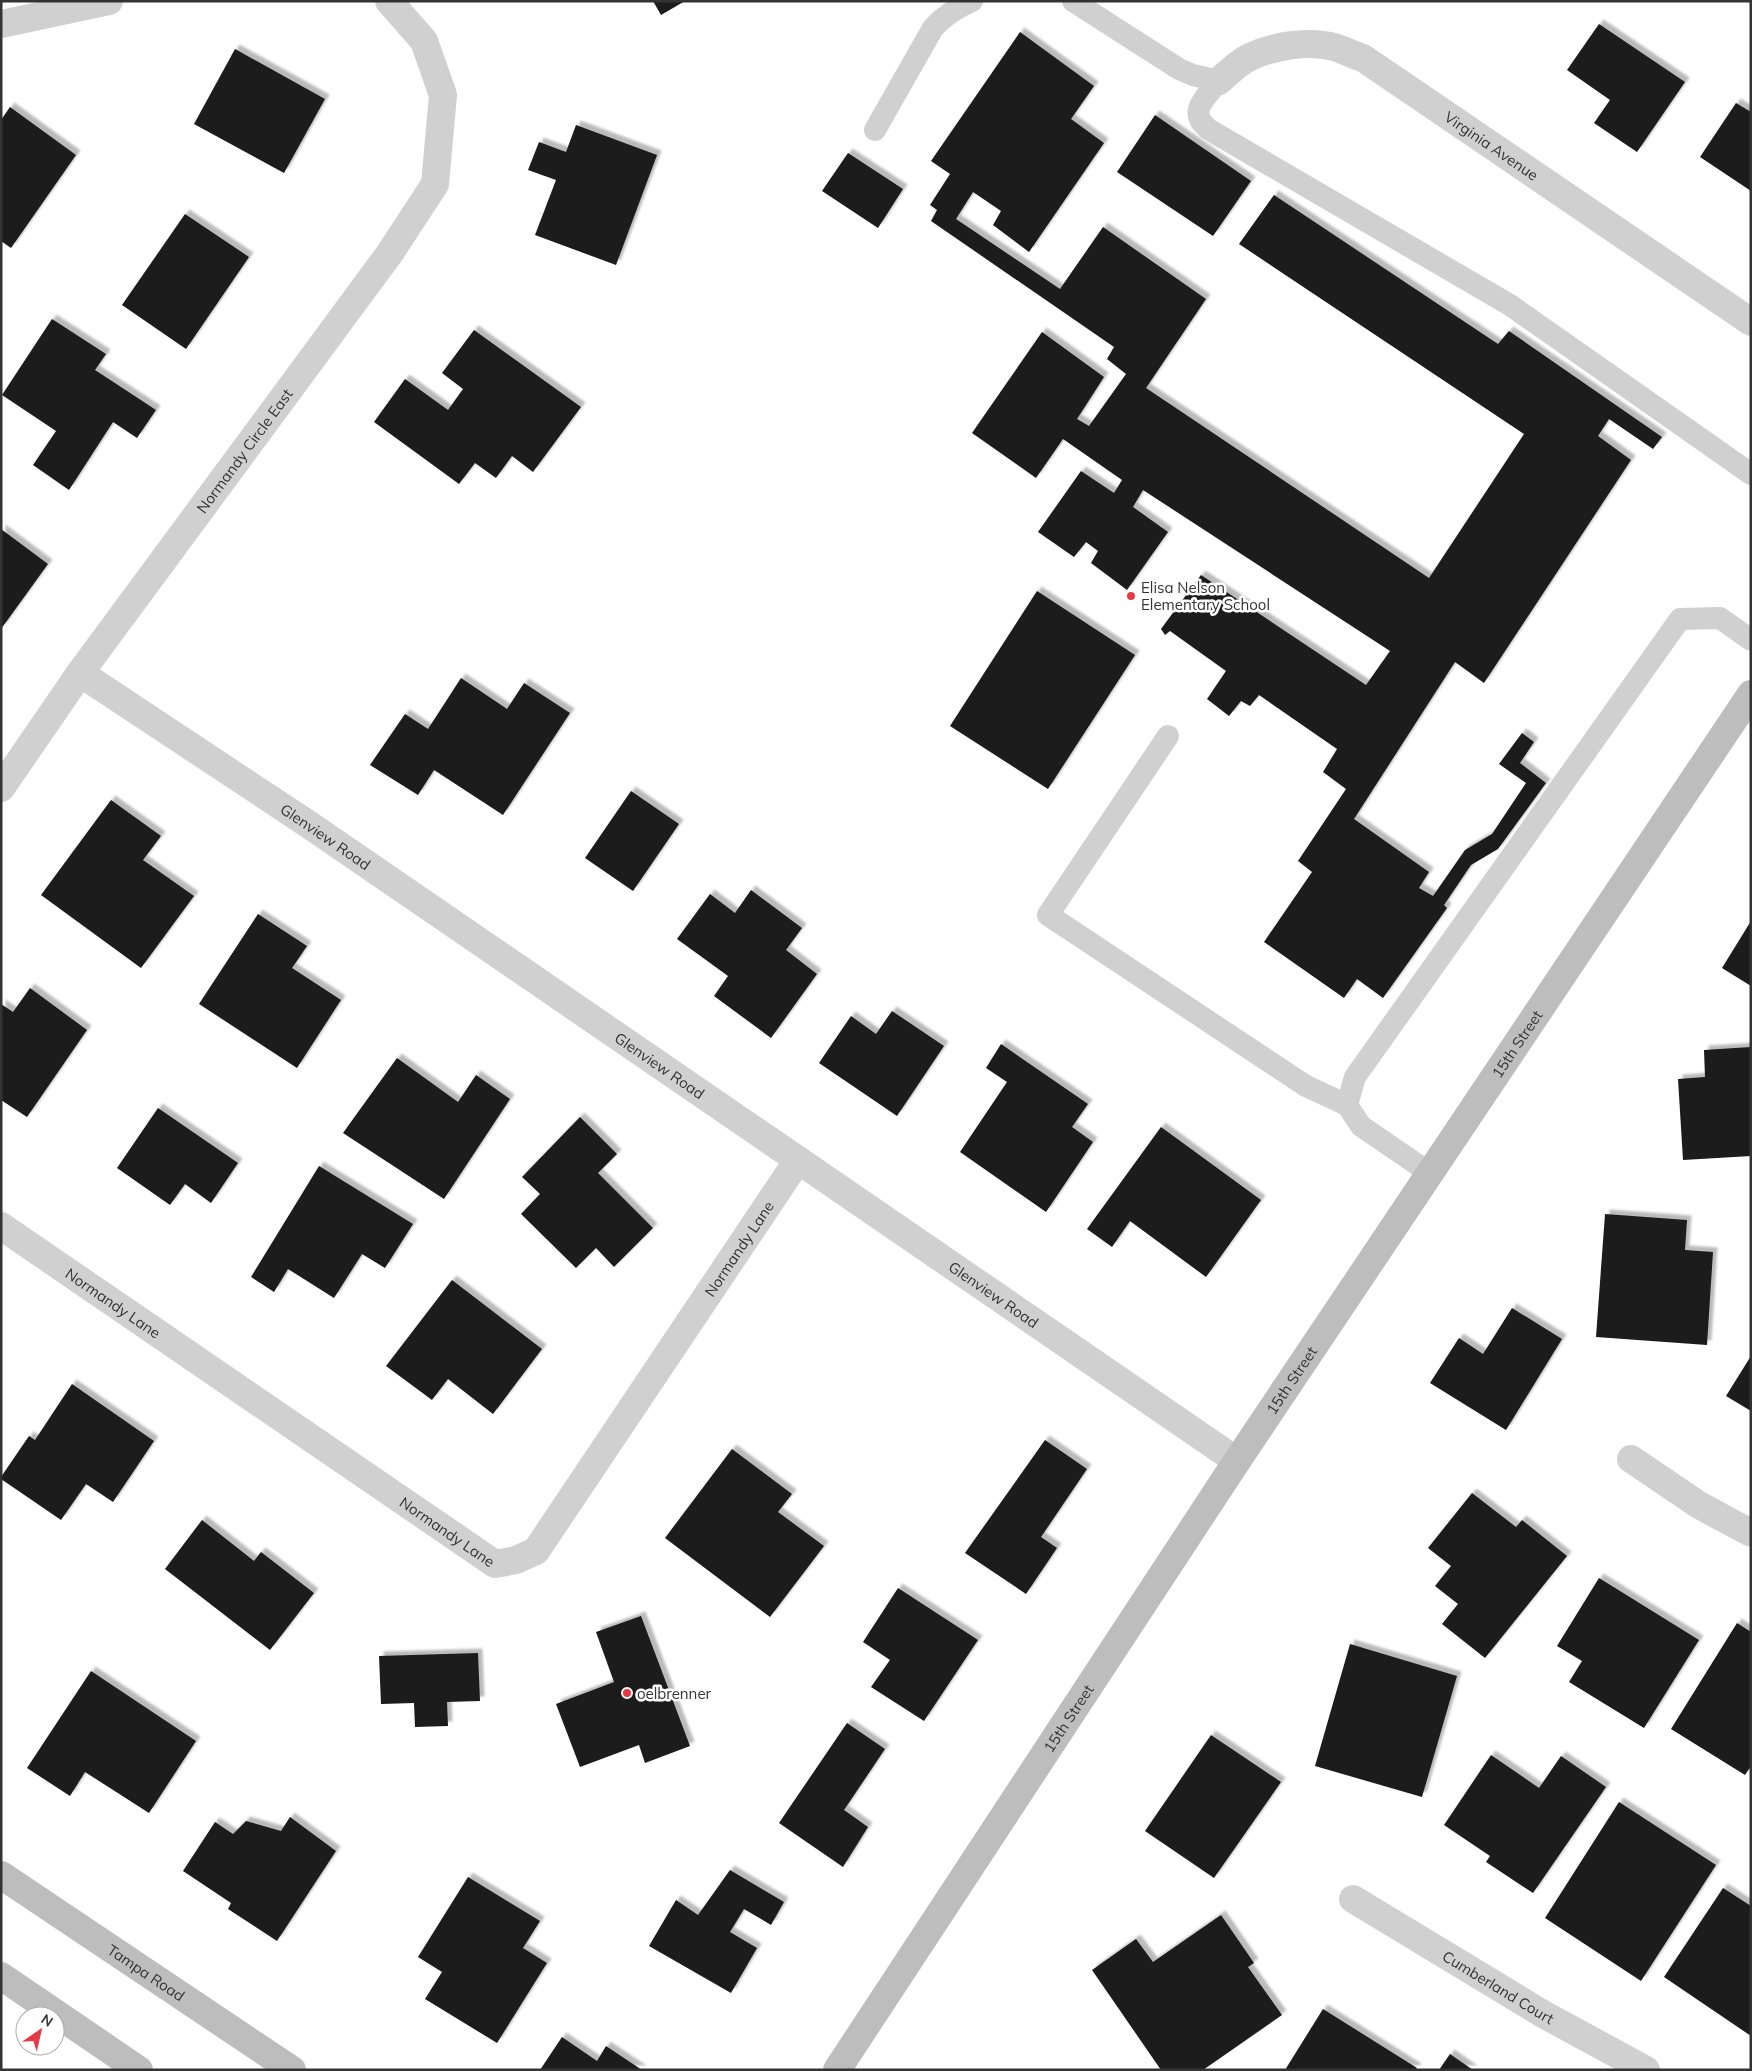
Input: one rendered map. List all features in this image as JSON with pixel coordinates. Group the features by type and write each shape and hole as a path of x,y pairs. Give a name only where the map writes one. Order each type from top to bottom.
{"street":[{"path":"1,24 109,1"},
{"name":"Normandy Circle East","path":"1,788 80,673 390,253 434,184 443,95 424,41 389,1"},
{"name":"Virginia Avenue","path":"1219,81 1248,57 1290,46 1332,47 1363,58 1751,322"},
{"name":"Glenview Road","path":"80,673 311,826 1237,1461"},
{"name":"15th Street","path":"837,2070 1237,1461 1751,694"},
{"name":"Normandy Lane","path":"1,1226 495,1564 516,1560 536,1551 798,1160"},
{"path":"1631,1459 1699,1505 1751,1534"},
{"name":"Tampa Road","path":"1,1875 292,2070"},
{"name":"Cumberland Court","path":"1354,1899 1543,2014 1646,2070"},
{"path":"1,1976 139,2070"}],"lane":[{"path":"875,130 933,28 949,13 972,1"},
{"path":"1073,1 1179,69 1193,75 1219,81 1204,99 1198,112 1200,119 1208,129 1510,305 1751,474"},
{"path":"1347,1105 1355,1077 1680,619 1720,618 1751,640"},
{"path":"1168,736 1048,914 1306,1086 1347,1105 1361,1126 1431,1174"}],"building":[{"path":"653,1 685,1 661,15"},
{"path":"1599,24 1685,82 1637,152 1594,123 1610,100 1567,70"},
{"path":"1020,32 1094,86 1071,119 1104,143 1029,252 993,225 1001,211 973,192 956,219 1060,289 1103,227 1206,299 1146,388 1429,578 1524,434 1239,244 1274,195 1498,344 1509,331 1662,437 1653,449 1609,419 1598,436 1631,460 1484,683 1455,662 1354,819 1429,872 1419,888 1433,896 1465,850 1492,834 1526,783 1499,764 1522,733 1534,742 1520,763 1546,783 1498,849 1471,865 1444,905 1447,908 1383,998 1357,979 1344,998 1264,942 1312,872 1298,861 1346,789 1323,772 1337,749 1259,695 1250,706 1241,701 1229,716 1207,699 1226,671 1170,631 1165,635 1161,629 1201,575 1366,685 1390,651 1143,490 1133,507 1168,532 1127,590 1091,563 1098,551 1086,542 1074,557 1038,532 1081,471 1114,493 1122,480 1063,439 1036,478 972,433 1042,332 1104,377 1077,419 1089,426 1126,374 1107,359 1114,347 931,221 937,210 930,205 950,174 931,161"},
{"path":"235,49 325,99 284,173 194,124"},
{"path":"1736,103 1751,112 1751,191 1700,157"},
{"path":"10,107 76,155 11,248 1,241 1,120"},
{"path":"1155,115 1251,181 1213,236 1117,172"},
{"path":"576,125 657,155 616,265 535,235 556,180 528,170 539,142 566,152"},
{"path":"848,153 903,189 878,228 822,191"},
{"path":"185,214 249,257 186,349 122,305"},
{"path":"52,319 106,354 95,370 156,410 137,438 113,422 69,490 33,465 56,431 2,395"},
{"path":"474,330 581,407 533,472 512,456 496,478 475,463 459,484 374,422 405,379 448,410 463,389 442,373"},
{"path":"1,529 48,564 1,629"},
{"path":"1037,591 1135,655 1048,789 950,726"},
{"path":"461,678 507,709 524,683 570,713 503,815 434,770 418,795 370,765 405,714 428,729"},
{"path":"631,791 679,824 633,891 585,858"},
{"path":"111,800 161,836 143,860 194,896 141,968 41,895"},
{"path":"751,890 802,928 786,950 817,974 771,1038 714,996 728,976 677,939 710,894 735,913"},
{"path":"258,914 307,946 292,968 341,1000 297,1068 199,1004"},
{"path":"1751,921 1751,986 1722,968"},
{"path":"30,988 87,1030 27,1117 1,1100 1,1004 13,1012"},
{"path":"892,1011 944,1046 897,1116 819,1063 851,1016 876,1034"},
{"path":"1001,1044 1088,1104 1072,1127 1093,1142 1046,1212 960,1152 1007,1082 986,1068"},
{"path":"1751,1047 1751,1156 1683,1160 1678,1079 1705,1077 1704,1050"},
{"path":"397,1058 458,1102 476,1075 510,1099 444,1199 343,1133"},
{"path":"158,1108 238,1163 211,1203 185,1184 170,1205 117,1168"},
{"path":"580,1117 617,1154 598,1173 653,1228 614,1267 596,1248 576,1268 521,1214 540,1194 522,1177"},
{"path":"1161,1127 1261,1200 1206,1277 1130,1221 1112,1247 1087,1229"},
{"path":"319,1166 413,1224 385,1268 362,1254 334,1298 288,1269 274,1292 251,1277"},
{"path":"1605,1214 1687,1220 1685,1250 1713,1252 1707,1345 1596,1337"},
{"path":"452,1280 542,1349 493,1414 448,1379 432,1400 386,1366"},
{"path":"1512,1308 1562,1339 1506,1430 1430,1383 1459,1338 1483,1354"},
{"path":"1751,1356 1751,1411 1726,1396"},
{"path":"72,1384 154,1441 113,1502 86,1484 61,1520 1,1479 1,1477 29,1436 35,1440"},
{"path":"1045,1440 1087,1469 1041,1537 1057,1548 1026,1594 965,1553"},
{"path":"732,1449 792,1494 778,1512 824,1546 770,1617 665,1538"},
{"path":"1472,1493 1516,1527 1522,1520 1567,1556 1485,1658 1442,1624 1458,1604 1435,1586 1451,1566 1428,1548"},
{"path":"202,1520 254,1561 261,1552 314,1593 270,1650 165,1569"},
{"path":"1599,1578 1699,1640 1644,1728 1569,1682 1582,1661 1557,1646"},
{"path":"898,1588 978,1640 924,1721 871,1687 890,1660 863,1642"},
{"name":"oelbrenner","path":"641,1616 690,1746 645,1763 639,1745 580,1767 556,1704 614,1682 596,1632"},
{"path":"1737,1623 1751,1632 1751,1766 1745,1775 1671,1729"},
{"path":"1350,1644 1457,1676 1422,1797 1315,1766"},
{"path":"478,1653 480,1701 447,1702 448,1726 415,1727 414,1703 381,1704 379,1656"},
{"path":"91,1671 196,1741 149,1813 85,1772 70,1796 27,1768"},
{"path":"847,1723 885,1749 844,1810 868,1827 843,1867 779,1823"},
{"path":"1211,1735 1281,1782 1214,1878 1145,1831"},
{"path":"1491,1755 1539,1788 1561,1756 1606,1787 1533,1893 1486,1862 1490,1856 1444,1825"},
{"path":"1619,1802 1716,1865 1641,1981 1545,1918"},
{"path":"290,1817 336,1851 277,1941 228,1909 231,1903 183,1871 215,1822 233,1834 246,1821 281,1831"},
{"path":"730,1870 784,1902 771,1925 744,1909 730,1932 757,1948 731,1993 649,1946 676,1900 698,1915"},
{"path":"468,1877 540,1921 523,1948 547,1963 497,2043 425,1999 442,1972 418,1957"},
{"path":"1723,1888 1751,1906 1751,2036 1664,1977"},
{"path":"1221,1915 1254,1963 1248,1967 1282,2015 1203,2070 1161,2070 1092,1970 1136,1939 1153,1962"},
{"path":"1323,2009 1417,2068 1415,2070 1285,2070"},
{"path":"562,2037 597,2061 606,2046 642,2070 540,2070"},
{"path":"1450,2054 1473,2070 1439,2070"}],"place":[{"name":"Elisa Nelson Elementary School","path":"1131,596"},
{"name":"oelbrenner","path":"627,1693"}]}
